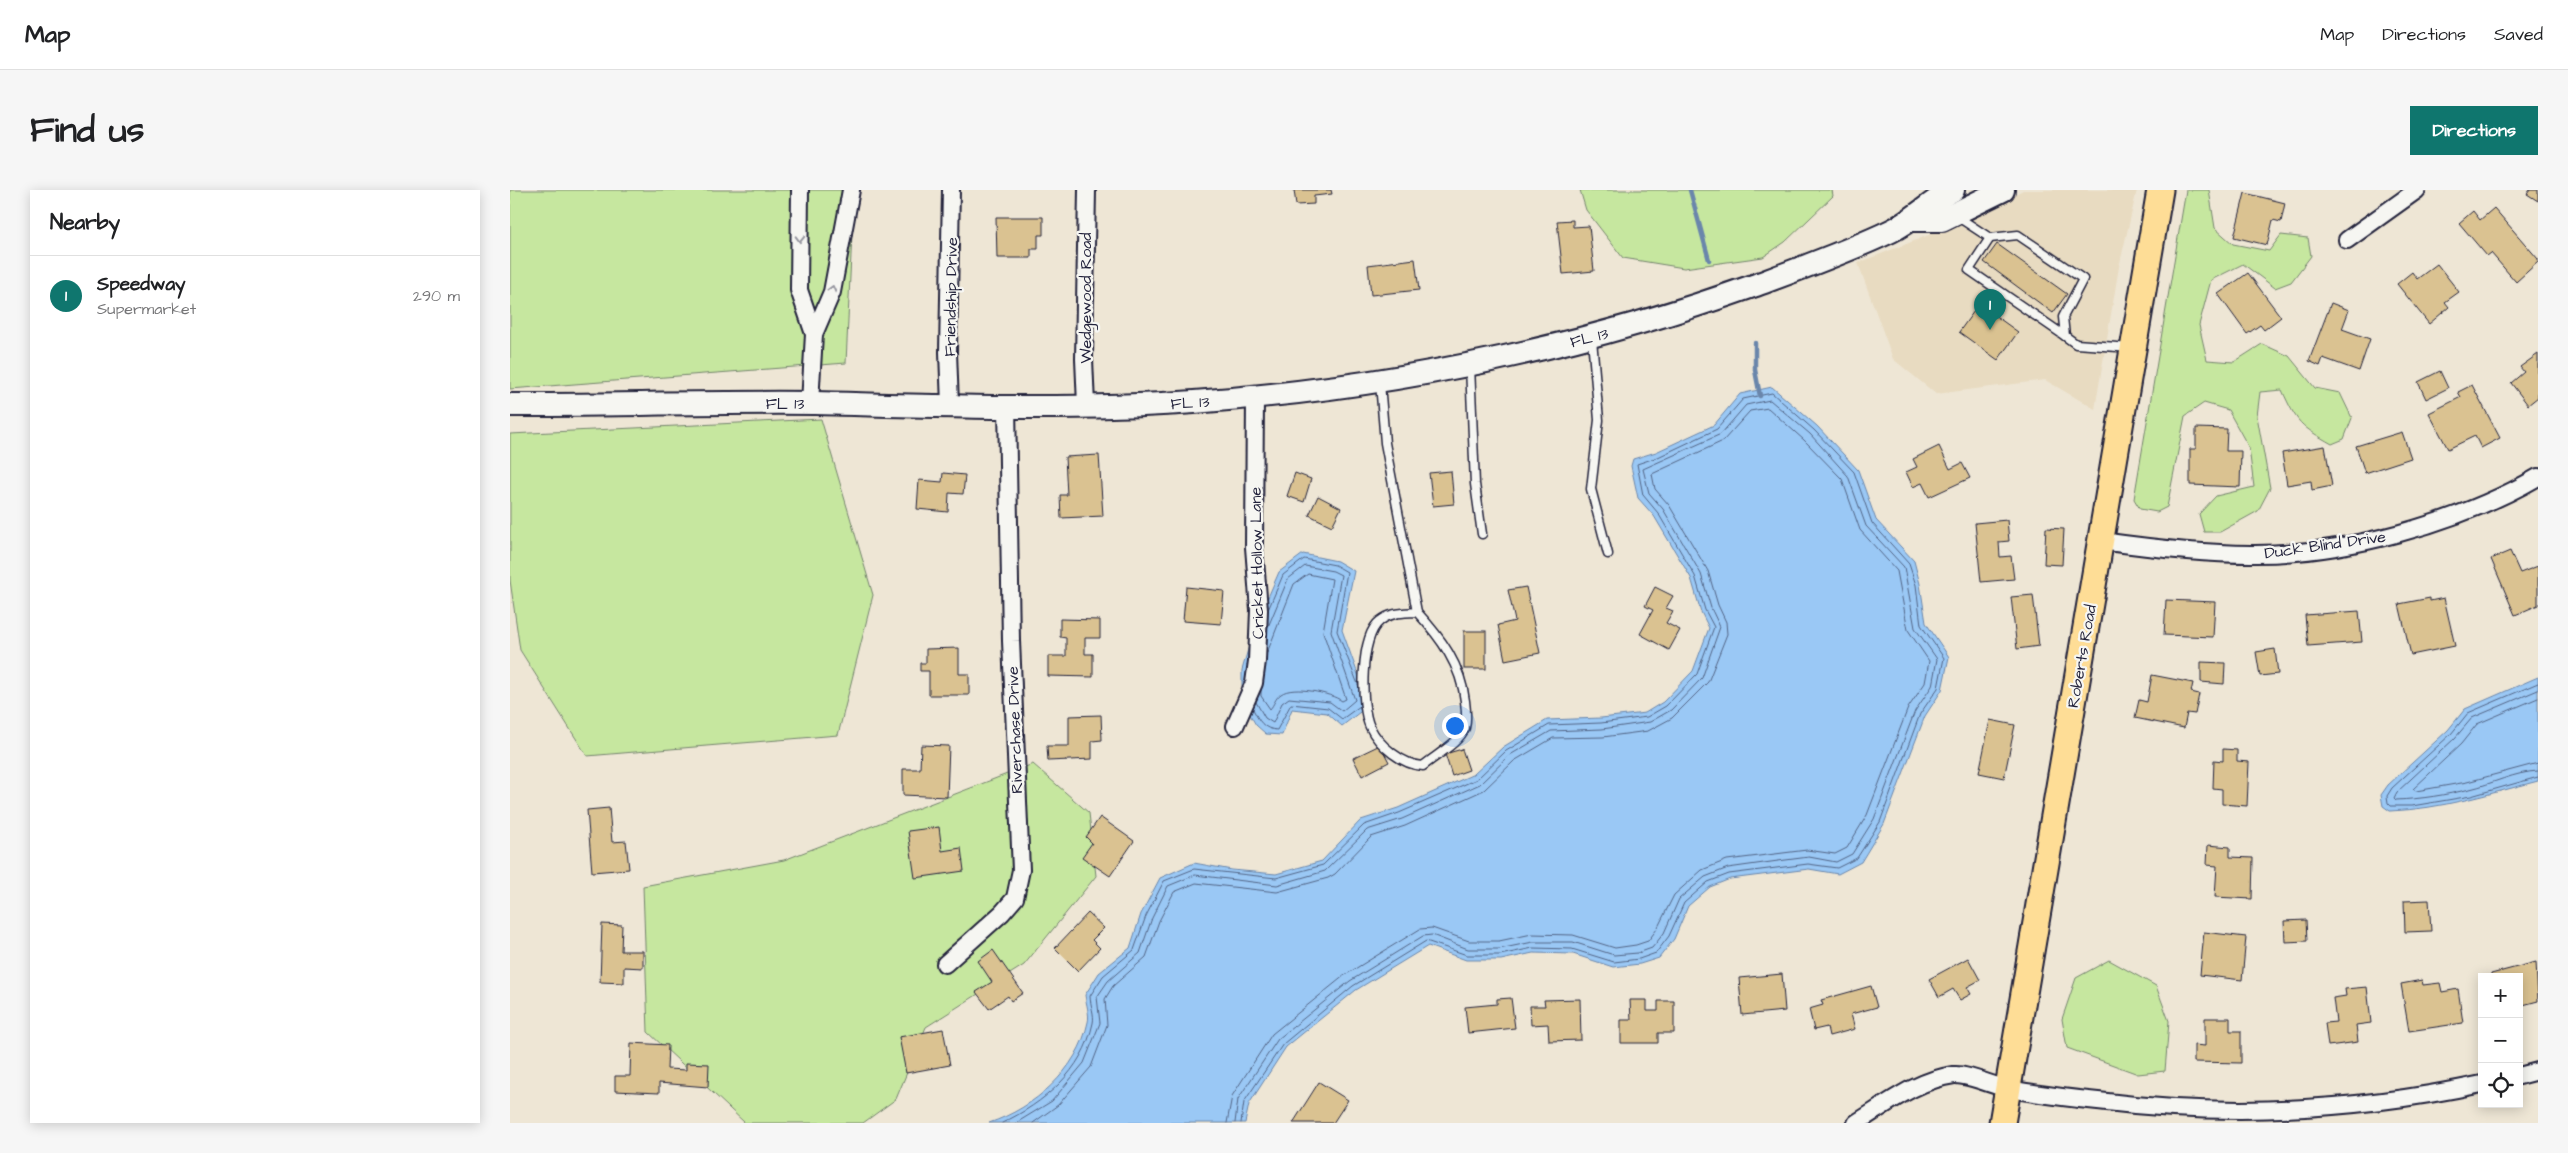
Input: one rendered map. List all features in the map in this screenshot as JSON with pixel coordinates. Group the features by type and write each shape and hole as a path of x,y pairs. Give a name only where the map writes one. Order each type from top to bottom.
{"main road":[{"path":"1912,220 1933,200 1953,190"},
{"path":"1912,220 1942,220 2003,190"},
{"name":"Roberts Road","path":"2002,1123 2160,190"},
{"name":"FL 13","path":"510,405 810,403 1086,405 1192,402 1380,381 1470,364 1592,337 1684,310 1850,248 1912,220"}],"street":[{"path":"800,190 799,290 814,334"},
{"path":"810,403 814,334 832,292 851,190"},
{"name":"Friendship Drive","path":"950,405 948,352 951,190"},
{"name":"Wedgewood Road","path":"1086,405 1084,349 1087,190"},
{"path":"2347,240 2417,190"},
{"name":"Cricket Hollow Lane","path":"1235,726 1254,683 1257,661 1259,610 1254,547 1255,396"},
{"name":"Riverchase Drive","path":"945,964 1002,914 1015,898 1021,870 1011,641 1008,405"},
{"name":"Duck Blind Drive","path":"2101,541 2198,553 2253,554 2297,552 2355,543 2412,530 2469,509 2538,477"},
{"path":"2523,1075 2538,1071"},
{"path":"1856,1123 1916,1086 1934,1079 1956,1075 2008,1089 2166,1108 2258,1110 2391,1100 2478,1085"}],"lane":[{"path":"1954,214 1990,238 2018,235 2082,279 2063,317 2064,336"},
{"path":"1990,238 1969,270 2076,344 2133,349"},
{"path":"1592,337 1599,420 1591,489 1608,554"},
{"path":"1470,364 1475,484 1482,534"},
{"path":"1380,381 1386,443 1416,612 1434,630 1457,666 1464,688 1466,713 1464,728 1453,745 1440,752 1423,766 1413,766 1396,756 1378,739 1370,727 1364,672 1368,640 1378,622 1391,614 1416,612"}],"shaded area":[{"path":"2023,190 2137,190 2119,267 2095,409 2045,380 1936,394 1893,359 1858,263 1929,235 1952,223 1964,222"}],"green space":[{"path":"510,190 854,190 846,363 510,389"},
{"path":"1580,190 1832,190 1833,196 1785,242 1763,257 1684,268 1623,258 1586,210"},
{"path":"2186,190 2209,190 2215,228 2233,244 2269,251 2281,235 2308,238 2311,256 2291,282 2275,288 2243,264 2211,280 2199,325 2207,360 2234,362 2262,344 2289,356 2315,388 2340,393 2352,418 2344,439 2332,444 2313,433 2301,423 2282,390 2260,392 2257,416 2270,488 2258,511 2220,532 2204,532 2199,514 2216,496 2254,487 2249,448 2228,410 2204,403 2185,416 2167,507 2157,512 2140,509 2134,499"},
{"path":"821,419 873,595 838,735 587,756 520,650 510,580 510,434"},
{"path":"1033,764 1089,813 1096,876 1024,965 926,1027 896,1099 863,1123 745,1123 648,1032 643,886 784,860"},
{"path":"2109,960 2156,986 2169,1021 2165,1071 2138,1074 2067,1048 2062,1019 2076,978"}],"water":[{"path":"1772,387 1817,426 1858,470 1876,520 1914,561 1920,584 1926,623 1949,657 1942,690 1925,716 1884,824 1861,862 1838,874 1809,869 1730,879 1710,887 1688,906 1674,939 1659,958 1640,964 1613,967 1573,954 1533,953 1501,960 1466,960 1428,946 1356,990 1286,1047 1249,1104 1245,1123 989,1123 1022,1108 1037,1097 1052,1085 1075,1056 1083,1040 1088,1022 1085,995 1099,973 1130,948 1141,914 1160,878 1194,863 1232,870 1276,874 1322,861 1361,820 1398,808 1474,774 1503,747 1547,720 1601,718 1645,713 1663,702 1693,671 1709,628 1701,612 1691,578 1654,516 1638,498 1631,466 1633,459 1656,452 1714,425 1740,394"},
{"path":"1303,554 1337,561 1354,571 1342,630 1369,705 1342,726 1327,713 1292,709 1282,735 1266,734 1256,725 1242,701 1242,670 1253,632 1279,572"},
{"path":"2538,677 2538,781 2465,800 2428,807 2390,811 2383,806 2381,795 2388,785 2448,730 2465,709"}],"building":[{"path":"1294,190 1331,190 1332,194 1314,196 1314,204 1296,205"},
{"path":"2530,190 2538,190 2538,201 2527,194"},
{"path":"2245,193 2285,203 2281,222 2273,220 2267,245 2234,237"},
{"path":"2494,208 2538,259 2538,262 2516,282 2491,253 2487,256 2459,223 2473,211 2480,220"},
{"path":"996,217 1043,217 1043,235 1038,235 1038,249 1031,249 1031,258 997,258"},
{"path":"1573,220 1573,227 1589,226 1594,271 1563,274 1557,221"},
{"path":"1997,244 2067,294 2053,313 1984,262"},
{"path":"1415,259 1419,290 1371,295 1368,265"},
{"path":"2437,264 2459,292 2445,302 2449,307 2429,324 2397,284 2412,272 2417,279"},
{"path":"2248,273 2281,317 2264,330 2260,325 2247,334 2218,294"},
{"path":"2331,303 2349,310 2342,329 2370,339 2359,371 2323,358 2320,366 2309,361"},
{"path":"1979,304 2018,332 1998,360 1959,332"},
{"path":"2538,354 2538,397 2528,405 2511,383 2524,372 2520,367"},
{"path":"2440,371 2448,388 2426,399 2418,382"},
{"path":"2472,385 2500,438 2481,448 2475,436 2448,449 2429,413 2461,397 2458,392"},
{"path":"2196,428 2227,429 2226,451 2241,451 2240,487 2190,485 2190,449 2196,449"},
{"path":"2402,432 2411,458 2365,473 2356,446"},
{"path":"1939,446 1950,469 1962,463 1970,478 1929,497 1922,483 1913,487 1906,472 1917,467 1913,459"},
{"path":"2325,446 2332,486 2312,490 2311,481 2287,485 2282,453"},
{"path":"1099,455 1103,516 1061,518 1060,495 1067,495 1065,457"},
{"path":"1451,471 1454,504 1433,506 1429,473"},
{"path":"943,473 965,475 963,494 949,493 948,512 917,509 919,480 942,482"},
{"path":"1295,473 1311,479 1304,502 1287,496"},
{"path":"1318,496 1341,508 1332,526 1309,515"},
{"path":"2007,520 2009,541 1999,542 2000,557 2011,556 2014,579 1981,582 1975,523"},
{"path":"2046,528 2064,529 2062,565 2044,564"},
{"path":"2510,551 2520,573 2538,566 2538,605 2515,615 2491,559"},
{"path":"1186,587 1224,591 1221,624 1183,621"},
{"path":"1526,587 1540,653 1505,660 1498,625 1515,621 1508,590"},
{"path":"1655,587 1673,596 1666,608 1673,611 1666,623 1680,630 1669,650 1640,634 1653,610 1645,606"},
{"path":"2033,595 2039,646 2017,649 2011,597"},
{"path":"2430,598 2430,601 2444,598 2455,646 2411,655 2399,604"},
{"path":"2166,600 2215,602 2213,637 2164,635"},
{"path":"2359,611 2362,642 2308,646 2305,615"},
{"path":"1060,619 1100,620 1100,638 1085,638 1085,654 1093,654 1093,677 1048,676 1048,656 1066,656 1066,638 1060,637"},
{"path":"1464,631 1486,631 1486,669 1464,669"},
{"path":"959,648 959,674 969,674 969,695 929,695 929,671 920,671 920,663 926,663 926,649"},
{"path":"2275,649 2278,674 2260,676 2256,652"},
{"path":"2201,662 2225,663 2224,684 2201,682"},
{"path":"2152,675 2193,683 2191,692 2199,694 2195,714 2187,713 2184,728 2135,718 2139,700 2147,702"},
{"path":"1101,715 1102,740 1092,741 1092,759 1048,761 1047,746 1069,746 1069,716"},
{"path":"1990,720 2015,725 2004,778 1979,773"},
{"path":"921,745 949,746 947,797 903,795 903,769 920,769"},
{"path":"1380,745 1389,762 1362,776 1353,758"},
{"path":"1462,749 1469,770 1452,776 1445,754"},
{"path":"2223,749 2237,750 2237,761 2249,762 2247,806 2222,804 2222,789 2213,788 2214,760 2223,761"},
{"path":"609,808 612,842 626,841 629,869 592,872 587,810"},
{"path":"1100,817 1134,841 1110,876 1082,857 1092,843 1086,837"},
{"path":"939,827 942,851 961,848 964,871 915,878 908,831"},
{"path":"2208,845 2230,847 2230,857 2253,858 2252,899 2215,897 2217,866 2207,865"},
{"path":"2429,900 2431,931 2405,932 2404,901"},
{"path":"1088,913 1104,928 1092,940 1100,948 1078,971 1055,948"},
{"path":"2306,920 2307,941 2285,942 2284,921"},
{"path":"602,924 622,925 621,951 643,951 643,968 624,967 624,983 600,982"},
{"path":"2204,932 2246,937 2242,980 2200,975"},
{"path":"993,950 1023,993 1011,1001 1008,996 989,1009 976,992 992,982 978,961"},
{"path":"1968,958 1980,980 1967,987 1971,994 1960,1000 1953,989 1939,997 1929,979"},
{"path":"2536,962 2538,1001 2523,1005 2523,973 2495,973"},
{"path":"1782,974 1785,1011 1742,1015 1739,978"},
{"path":"2422,980 2423,985 2440,983 2442,992 2458,989 2463,1023 2409,1031 2401,984"},
{"path":"1871,986 1877,1007 1851,1014 1855,1029 1829,1036 1827,1027 1814,1030 1809,1009 1823,1005 1821,1000"},
{"path":"2367,987 2371,1023 2356,1025 2358,1042 2328,1046 2325,1023 2336,1022 2333,998 2346,996 2345,989"},
{"path":"1511,998 1515,1028 1468,1033 1465,1007 1497,1004 1497,999"},
{"path":"1580,999 1581,1040 1549,1041 1548,1024 1531,1025 1530,1006 1545,1006 1544,1000"},
{"path":"1630,1000 1647,1000 1647,1011 1658,1011 1658,1001 1674,1001 1674,1033 1658,1033 1658,1043 1621,1043 1621,1020 1631,1020"},
{"path":"2205,1018 2230,1018 2230,1031 2241,1031 2241,1063 2194,1062 2194,1045 2205,1046"},
{"path":"943,1029 950,1065 906,1073 899,1037"},
{"path":"631,1043 668,1045 667,1069 686,1070 686,1063 709,1064 708,1087 659,1083 659,1093 615,1091 615,1076 630,1076"},
{"path":"1319,1082 1348,1100 1333,1123 1293,1123"}],"waterway":[{"path":"1690,190 1709,260"},
{"path":"1755,343 1755,370 1760,396"}],"place":[{"name":"Speedway","path":"1990,330"}]}
